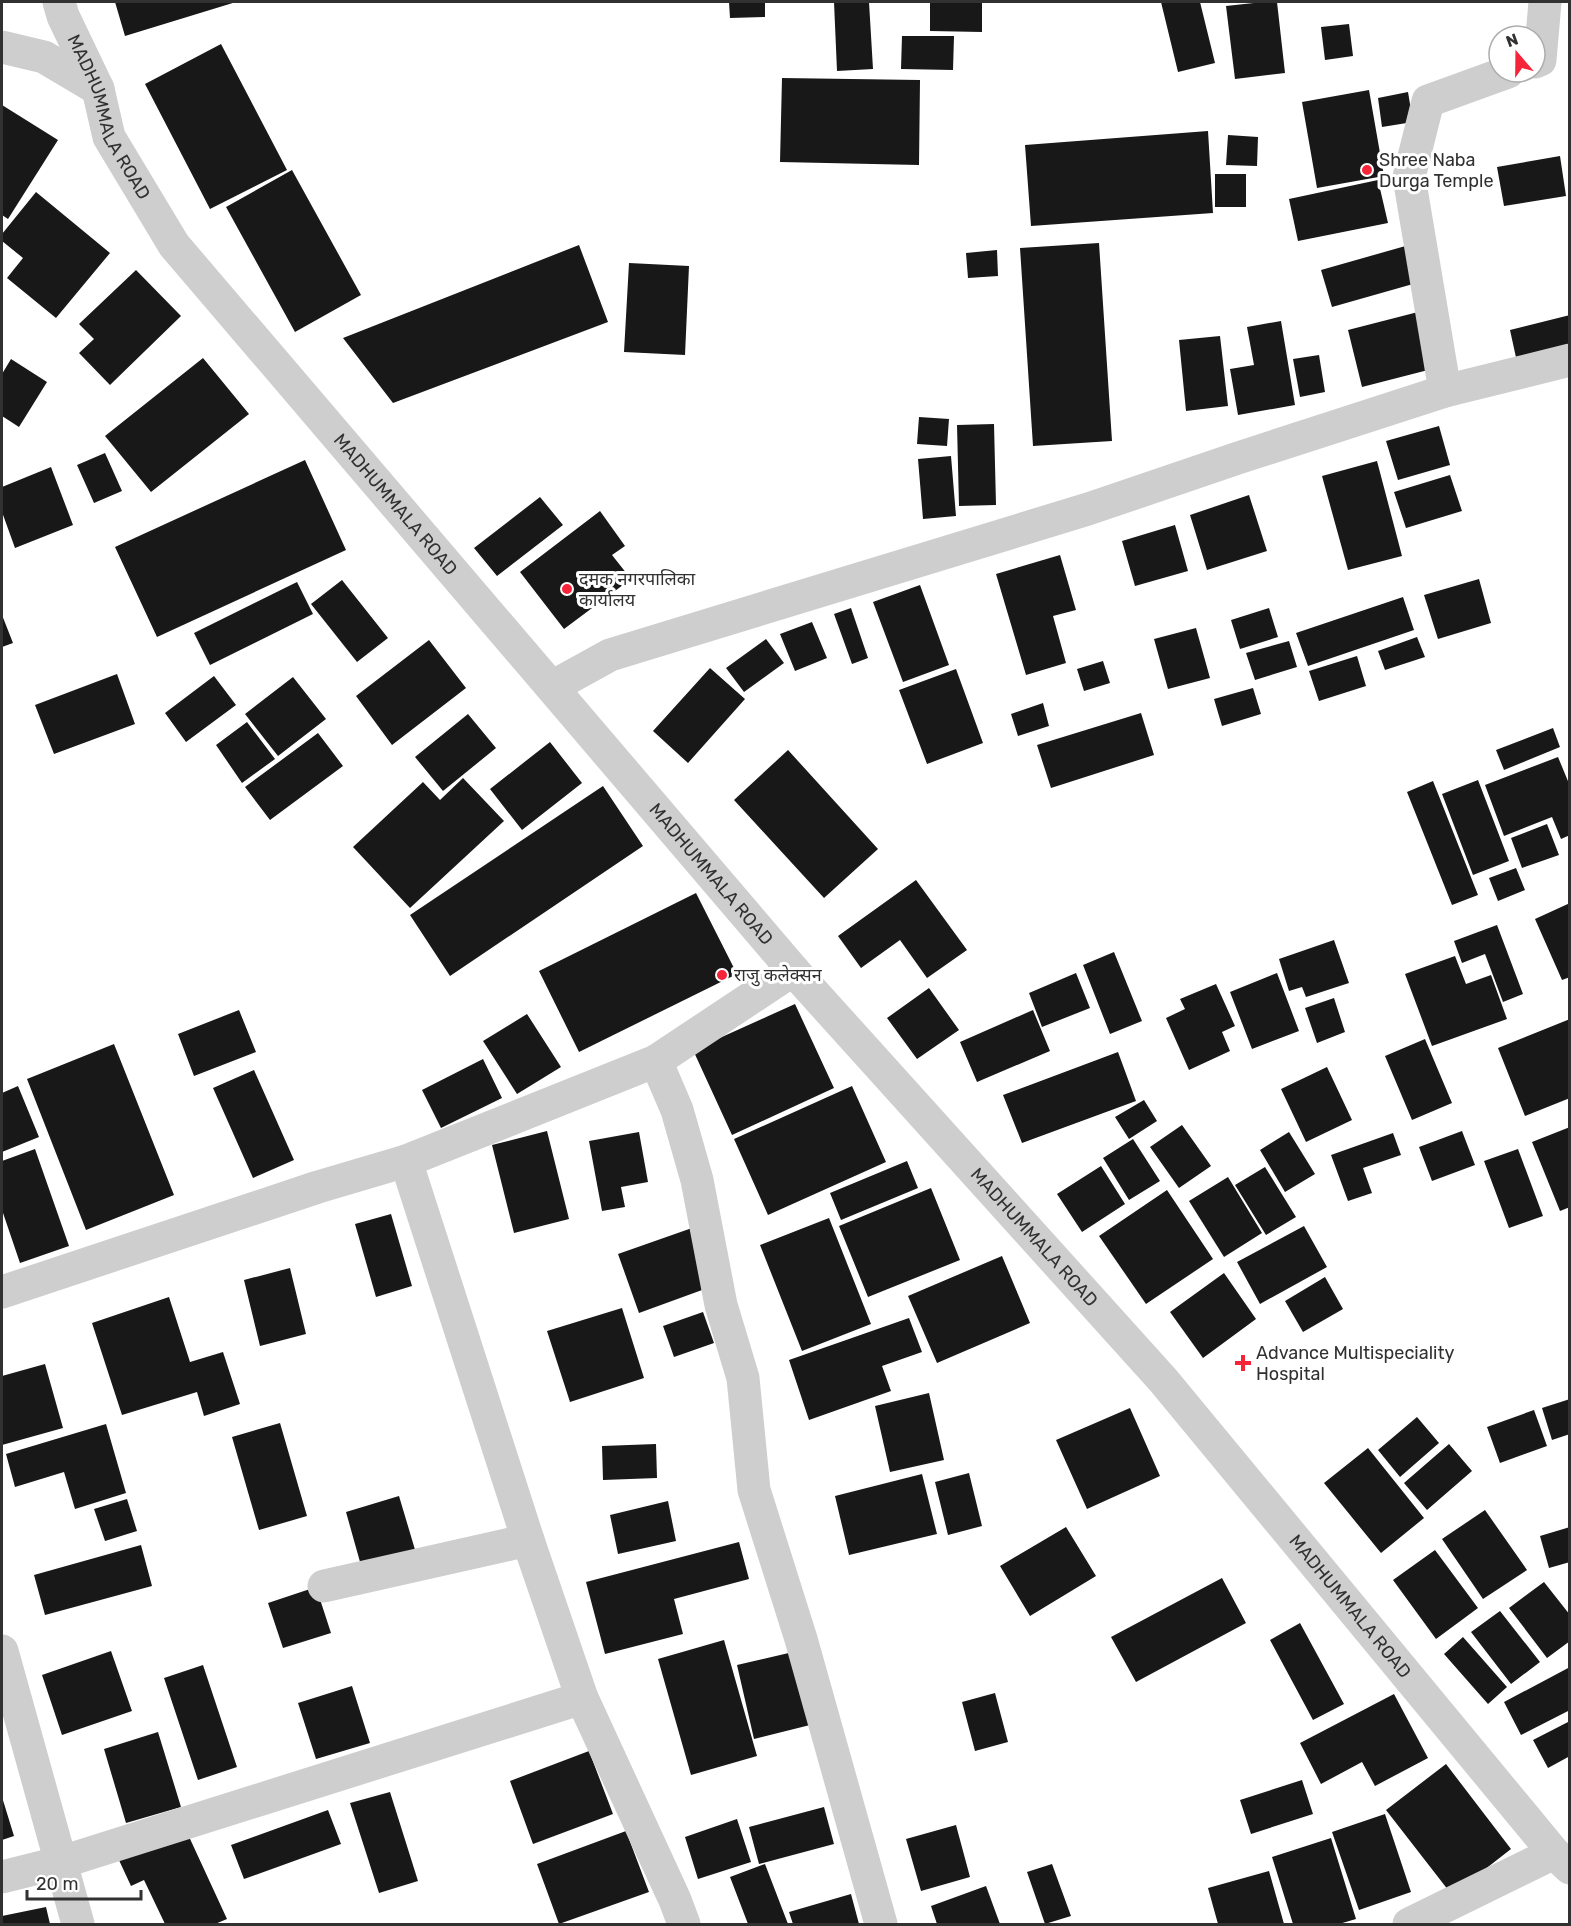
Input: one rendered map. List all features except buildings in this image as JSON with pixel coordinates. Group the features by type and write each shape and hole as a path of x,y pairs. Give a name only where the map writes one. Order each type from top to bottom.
{"street":[{"name":"MADHUMMALA ROAD","path":"59,2 98,89 109,136 174,245 793,970 1163,1380 1562,1861"},
{"path":"1543,24 1545,2"},
{"path":"2,47 44,57 98,89"},
{"path":"1445,391 1409,177 1428,101 1487,80"},
{"path":"552,687 610,655 1088,509 1445,391 1569,360"},
{"path":"2,1292 318,1187 406,1161 656,1061 793,970"},
{"path":"656,1061 676,1110 697,1180 722,1305 743,1378 754,1490 801,1640 881,1924"},
{"path":"406,1161 528,1540 582,1698 684,1924"},
{"path":"324,1586 528,1540"},
{"path":"2,1651 78,1924"},
{"path":"2,1877 62,1862 582,1698"},
{"path":"1408,1924 1562,1861"}],"place":[{"name":"Shree Naba Durga Temple","path":"1367,170"},
{"name":"दमक नगरपालिका कार्यालय","path":"567,589"},
{"name":"राजु कलेक्सन","path":"722,975"},
{"name":"Advance Multispeciality Hospital","path":"1243,1363"}]}
